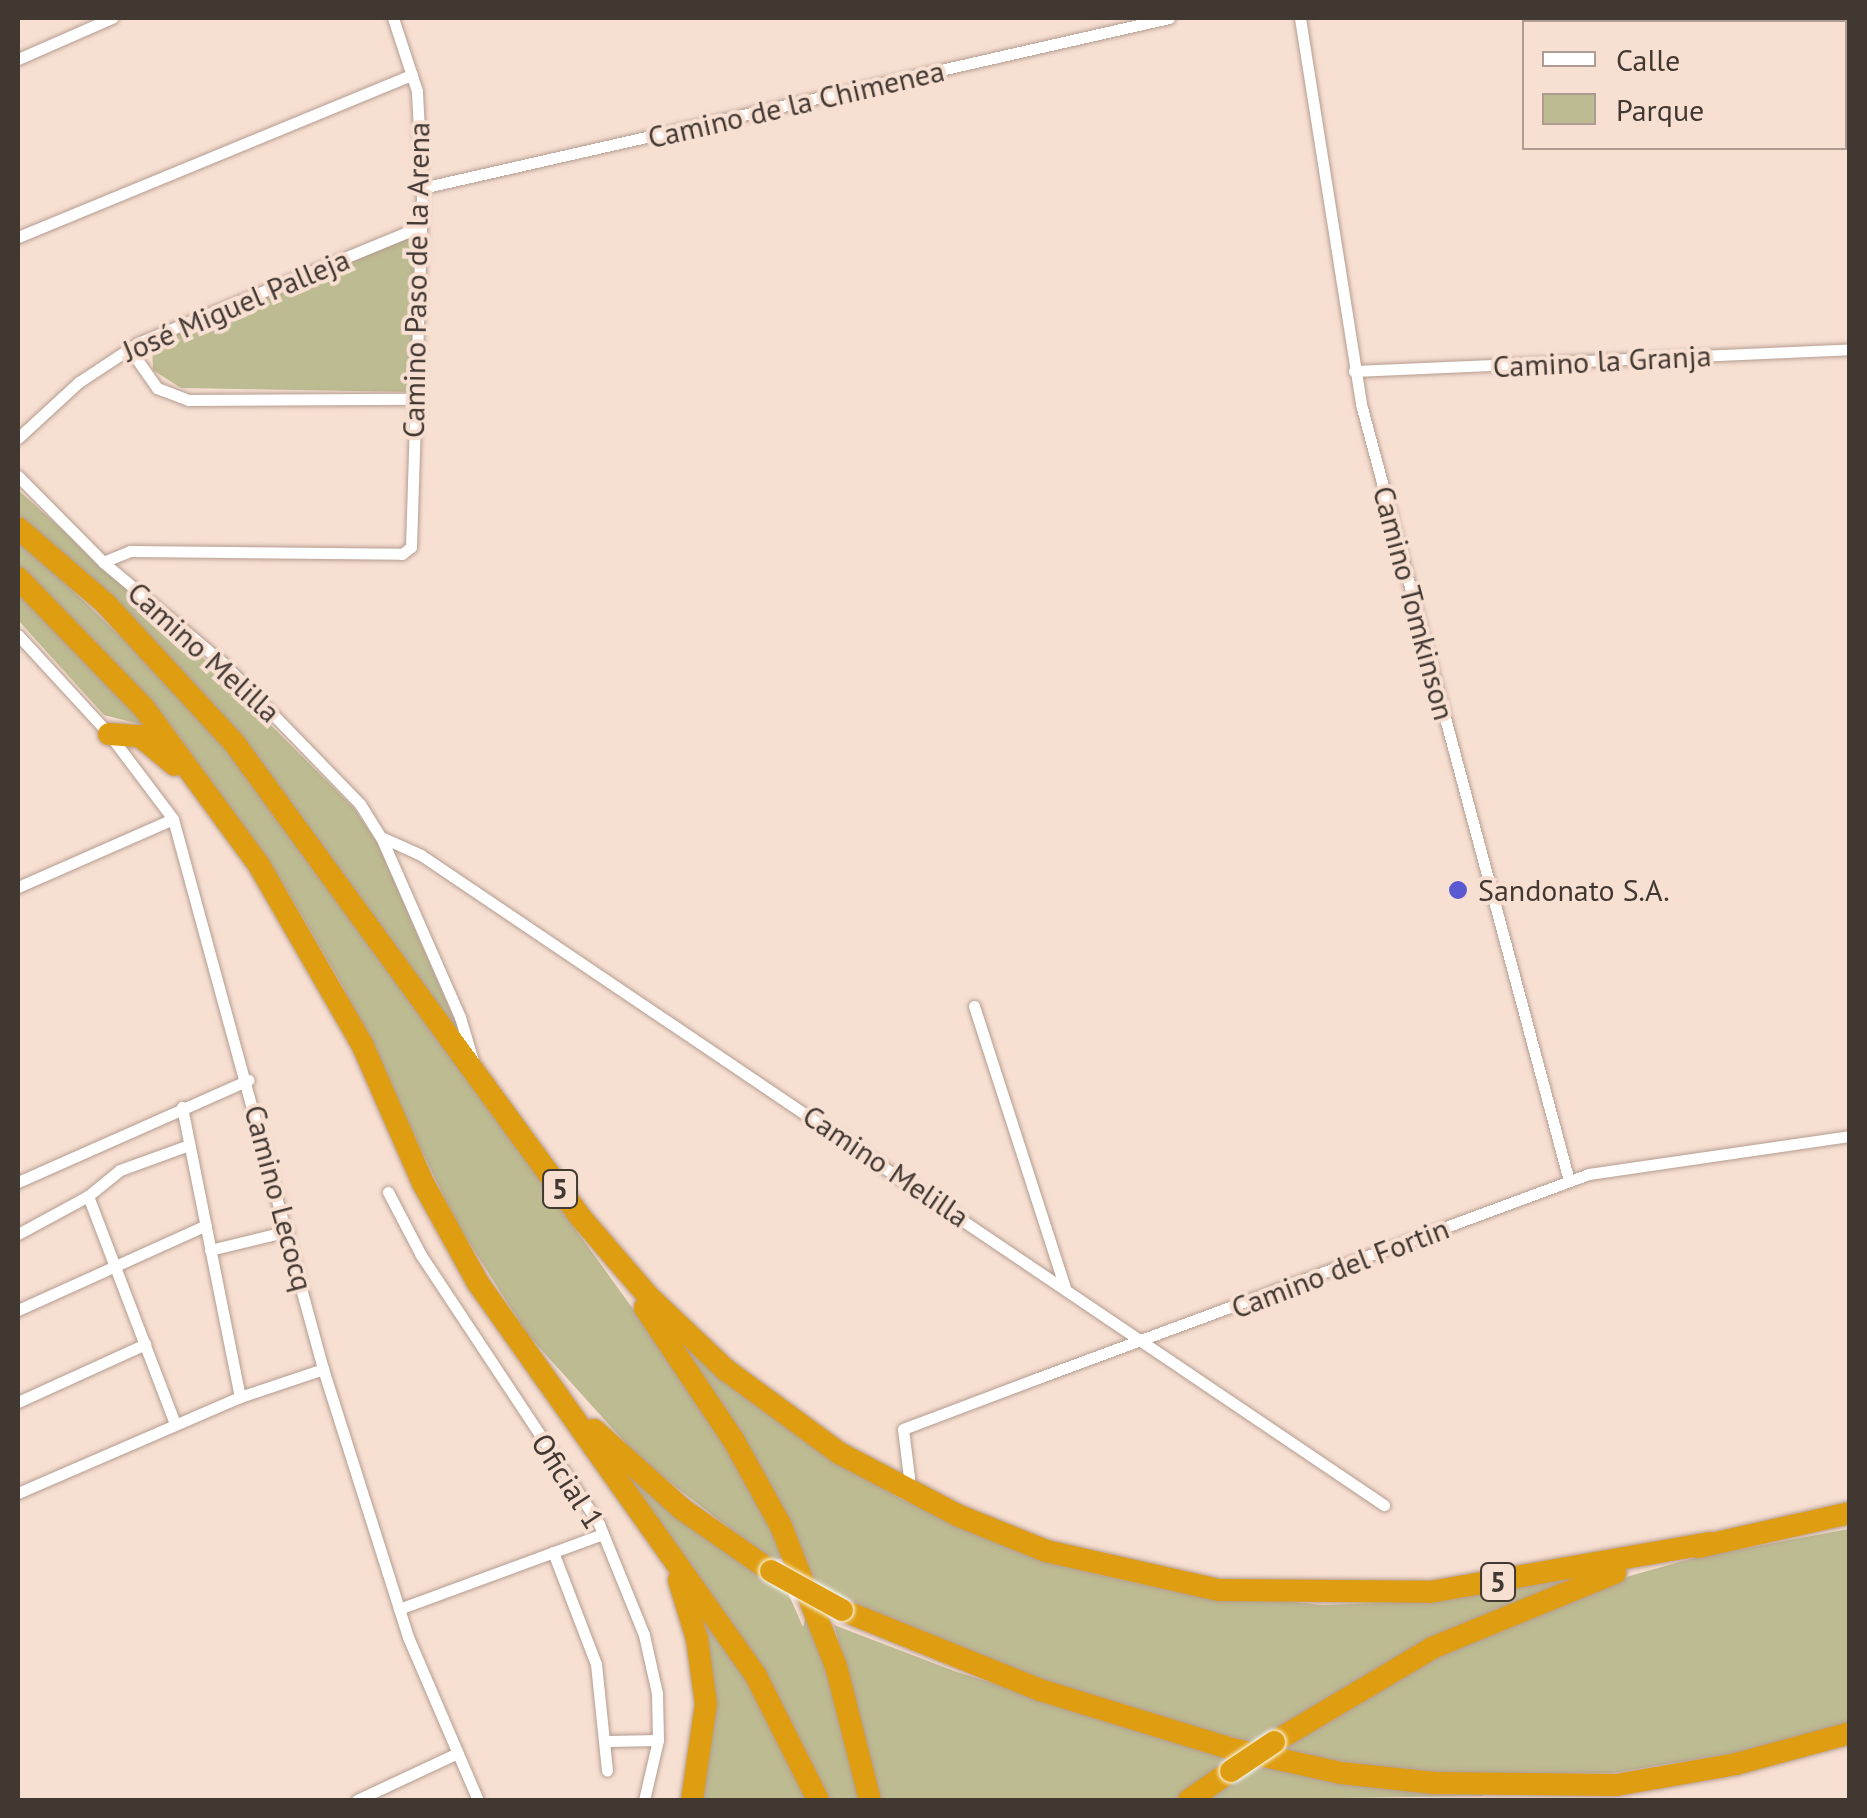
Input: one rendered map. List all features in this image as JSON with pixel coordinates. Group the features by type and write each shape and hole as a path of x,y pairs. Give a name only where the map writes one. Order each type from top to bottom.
{"highway":[{"name":"5","path":"18,528 106,604 236,744 590,1230 726,1370 839,1454 903,1489 1046,1551 1158,1580 1268,1593 1430,1592 1710,1544 1850,1514"},
{"path":"18,578 144,708 259,864 362,1044 442,1221 659,1542 756,1676 818,1800"},
{"path":"110,734 173,762 237,848 259,864"},
{"path":"590,1230 734,1440 781,1526 836,1666 870,1800"},
{"path":"545,1375 582,1418 682,1509 772,1571 842,1610 989,1672 1287,1762 1434,1784 1616,1784"},
{"path":"659,1542 689,1608 703,1677 704,1747 692,1800"},
{"path":"1189,1800 1370,1681 1488,1622 1710,1544"},
{"path":"1497,1800 1736,1764 1850,1732"},
{"path":"1537,1800 1616,1784"}],"street":[{"path":"18,59 112,18"},
{"name":"Camino Paso de la Arena","path":"103,562 130,551 402,554 411,547 422,188 412,75 393,18"},
{"name":"Camino de la Chimenea","path":"422,188 1169,18"},
{"name":"Camino Tomkinson","path":"1300,18 1354,370 1569,1180"},
{"path":"18,238 412,75"},
{"name":"José Miguel Palleja","path":"18,438 129,348 419,227"},
{"path":"129,348 158,388 189,400 416,400"},
{"name":"Camino la Granja","path":"1354,370 1850,349"},
{"name":"Camino Melilla","path":"18,476 103,562 224,664 346,787 381,836 472,1045 474,1073"},
{"path":"18,635 110,734"},
{"name":"Camino Lecocq","path":"131,744 173,819 248,1080 323,1370 399,1609 478,1800"},
{"path":"18,887 173,819"},
{"name":"Camino Melilla","path":"381,836 437,866 1384,1504"},
{"path":"974,1006 1065,1287"},
{"path":"18,1182 248,1080"},
{"path":"182,1107 240,1397"},
{"name":"Camino del Fortin","path":"903,1489 909,1477 902,1429 1569,1180 1850,1136"},
{"path":"18,1234 88,1196 120,1170 189,1145"},
{"name":"Oficial 1","path":"388,1192 421,1255 604,1534 644,1635 657,1693 658,1740 644,1800"},
{"path":"88,1196 175,1424"},
{"path":"18,1310 206,1225"},
{"path":"210,1250 288,1231"},
{"path":"18,1402 145,1344"},
{"path":"18,1492 240,1397 323,1370"},
{"path":"399,1609 604,1534"},
{"path":"553,1552 592,1650 608,1742 607,1770"},
{"path":"608,1742 658,1740"},
{"path":"357,1800 458,1753"}],"green space":[{"path":"406,238 415,241 411,392 181,388 153,370 152,341"},
{"path":"18,490 177,632 354,808 377,842 462,1037 240,738 128,613 18,514"},
{"path":"18,538 175,689 252,782 675,1367 724,1441 785,1557 772,1561 641,1460 528,1335 456,1222 342,985 282,882 170,724 18,566"},
{"path":"18,591 143,725 104,715 18,620"},
{"path":"674,1333 860,1475 901,1499 1027,1553 1100,1575 1169,1590 1323,1605 1404,1602 1582,1576 1418,1646 1252,1747 988,1664 818,1587 766,1476"},
{"path":"619,1464 788,1593 803,1627 807,1614 811,1619 863,1800 829,1800 749,1649"},
{"path":"1849,1529 1849,1724 1766,1748 1613,1773 1420,1773 1286,1753 1283,1742 1349,1698 1580,1590 1697,1557"},
{"path":"696,1599 730,1647 813,1800 700,1800 713,1694"},
{"path":"834,1625 954,1671 1233,1759 1174,1800 881,1800"},
{"path":"1255,1764 1482,1794 1484,1796 1196,1800"}],"place":[{"name":"Sandonato S.A.","path":"1458,890"}]}
